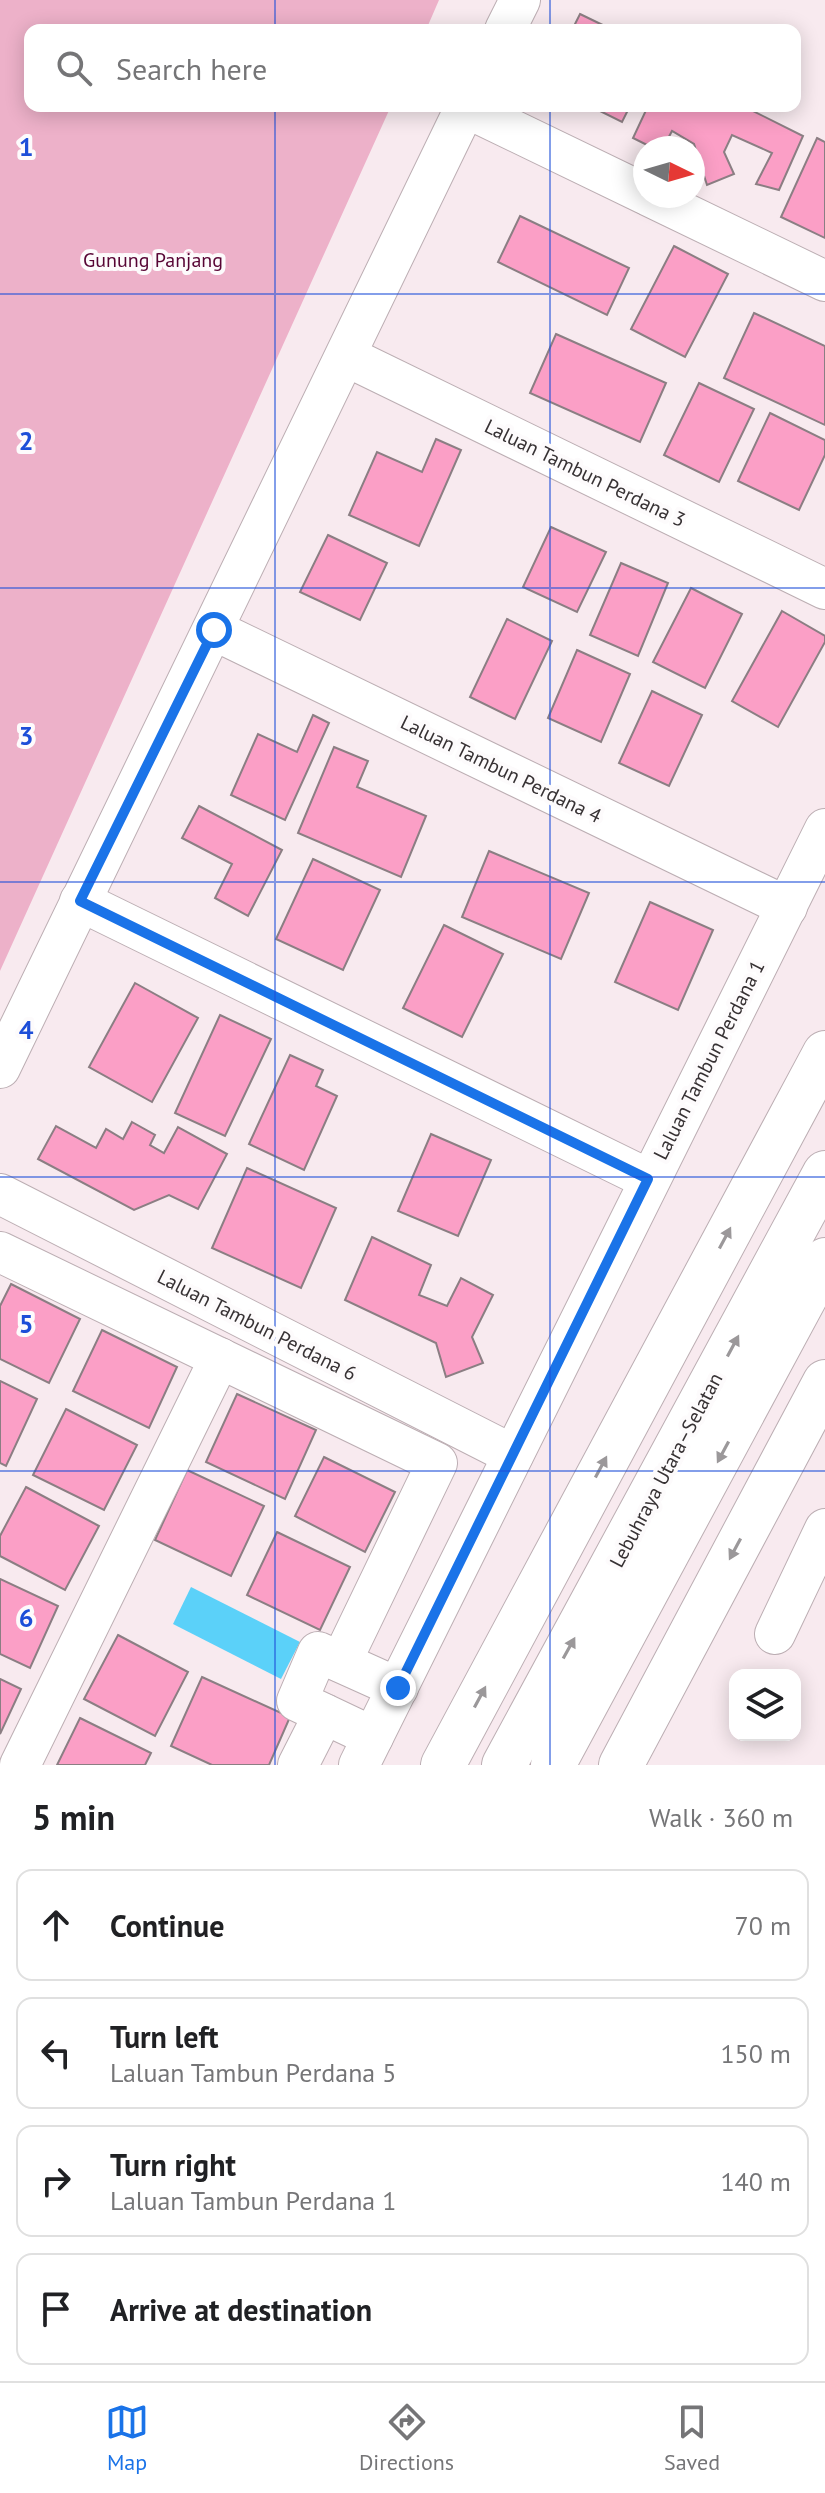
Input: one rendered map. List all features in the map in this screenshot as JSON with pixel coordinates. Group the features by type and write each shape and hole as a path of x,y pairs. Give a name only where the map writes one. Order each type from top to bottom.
{"main road":[{"path":"443,1765 825,1053"},
{"name":"Lebuhraya Utara–Selatan","path":"504,1765 825,1173"},
{"name":"Lebuhraya Utara–Selatan","path":"553,1765 825,1260"},
{"path":"621,1765 825,1382"},
{"path":"762,1498 825,1428"}],"street":[{"path":"508,24 520,0"},
{"path":"0,1068 463,112"},
{"path":"478,112 633,188"},
{"path":"674,208 825,281"},
{"name":"Laluan Tambun Perdana 3","path":"346,356 825,589"},
{"name":"Laluan Tambun Perdana 4","path":"214,630 787,907"},
{"name":"Laluan Tambun Perdana 1","path":"366,1751 648,1179 825,829"},
{"path":"80,901 648,1179"},
{"name":"Laluan Tambun Perdana 6","path":"0,1194 513,1455"},
{"path":"0,1252 437,1463 341,1662"},
{"path":"20,1765 220,1358"},
{"path":"775,1634 825,1529"},
{"path":"366,1751 324,1714 297,1701 318,1652 398,1688"},
{"path":"298,1765 324,1714"}],"green space":[{"name":"Gunung Panjang","path":"0,0 439,0 429,24 24,24 24,112 388,112 0,971"}],"water":[{"path":"191,1587 300,1642 281,1679 173,1624"}],"building":[{"path":"580,14 601,24 575,24"},
{"path":"602,112 627,112 622,122"},
{"path":"645,112 755,112 803,136 779,190 756,184 772,153 732,135 724,152 734,174 707,185 705,136 680,136 672,131 669,136 634,136"},
{"path":"817,138 825,142 825,238 781,217"},
{"path":"520,216 629,268 607,315 498,262"},
{"path":"674,246 728,274 685,357 631,329"},
{"path":"754,313 825,346 825,425 724,378"},
{"path":"556,334 666,383 640,442 530,393"},
{"path":"699,383 754,409 719,482 664,455"},
{"path":"770,413 825,440 825,455 799,510 738,481"},
{"path":"436,439 461,450 419,546 349,515 377,452 422,472"},
{"path":"551,527 606,552 577,612 523,587"},
{"path":"328,535 387,563 360,620 300,592"},
{"path":"621,563 668,583 638,656 590,635"},
{"path":"691,588 742,614 705,688 653,662"},
{"path":"782,611 825,636 825,642 778,727 732,701"},
{"path":"507,619 552,641 515,719 470,697"},
{"path":"577,650 630,674 601,742 548,718"},
{"path":"652,691 702,715 669,786 619,763"},
{"path":"313,715 329,723 285,820 231,795 258,734 297,752"},
{"path":"334,747 368,761 357,787 426,816 401,877 298,833"},
{"path":"199,806 282,850 248,916 215,898 232,864 182,838"},
{"path":"489,851 589,893 561,959 462,917"},
{"path":"313,859 380,890 343,970 276,939"},
{"path":"650,902 713,930 678,1010 615,982"},
{"path":"444,925 503,954 462,1037 403,1008"},
{"path":"135,983 198,1018 152,1102 89,1067"},
{"path":"220,1015 271,1039 225,1136 175,1113"},
{"path":"290,1055 323,1070 316,1086 337,1096 304,1170 249,1144"},
{"path":"132,1122 155,1135 150,1145 164,1153 178,1127 227,1154 198,1209 169,1195 134,1210 38,1159 56,1126 96,1148 106,1129 123,1139"},
{"path":"431,1134 491,1160 458,1236 398,1211"},
{"path":"247,1168 336,1208 301,1288 212,1248"},
{"path":"372,1237 431,1265 419,1295 447,1306 461,1278 493,1295 472,1337 483,1363 446,1377 436,1343 345,1300"},
{"path":"11,1284 80,1319 49,1383 0,1359 0,1306"},
{"path":"102,1330 177,1367 149,1428 73,1391"},
{"path":"0,1381 37,1399 6,1466 0,1463"},
{"path":"237,1394 316,1430 285,1499 206,1462"},
{"path":"66,1409 137,1445 104,1510 33,1475"},
{"path":"324,1457 395,1492 365,1552 295,1516"},
{"path":"187,1470 264,1506 231,1576 155,1540"},
{"path":"26,1487 99,1526 65,1590 0,1556 0,1536"},
{"path":"277,1532 350,1567 320,1630 247,1595"},
{"path":"0,1579 58,1606 30,1668 0,1654"},
{"path":"118,1635 188,1672 155,1736 84,1699"},
{"path":"202,1677 290,1717 269,1765 212,1765 171,1746"},
{"path":"0,1679 21,1689 0,1734"},
{"path":"80,1718 151,1753 145,1765 57,1765"}],"route":[{"path":"214,630 80,901 648,1179 398,1688"}]}
